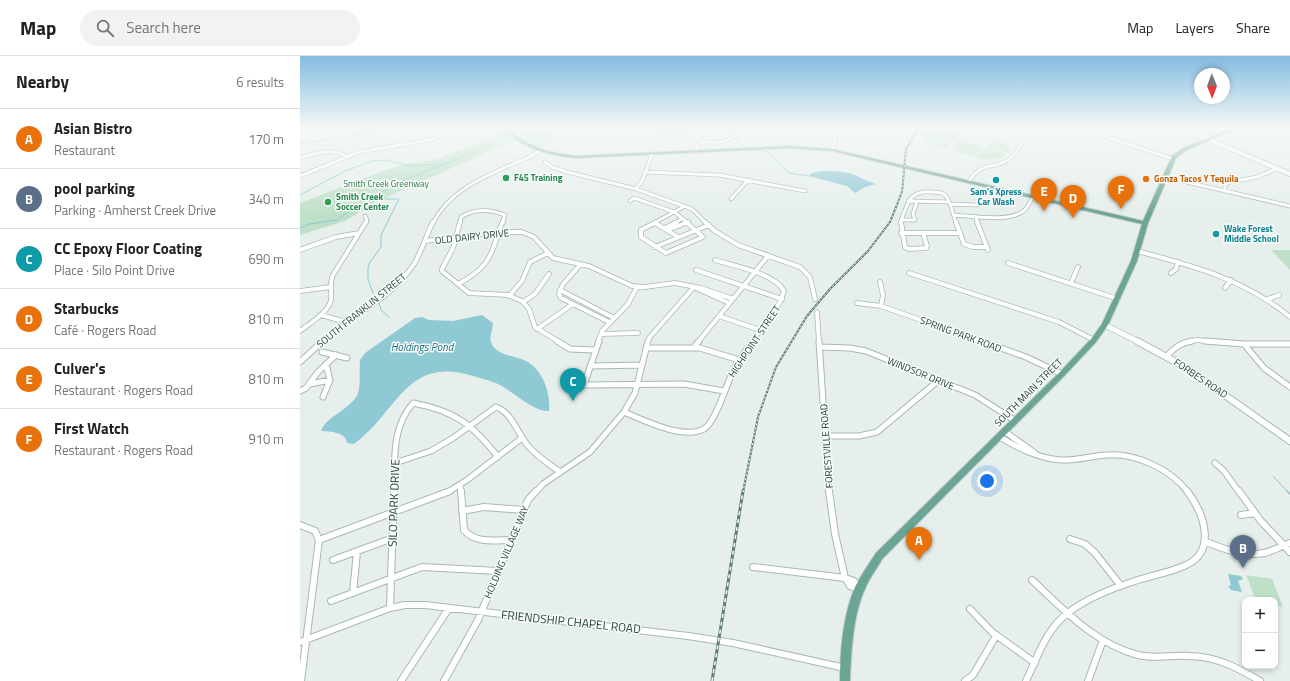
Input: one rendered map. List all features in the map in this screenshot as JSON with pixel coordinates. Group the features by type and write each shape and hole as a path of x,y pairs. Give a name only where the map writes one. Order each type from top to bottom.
{"main road":[{"path":"863,157 1145,223"},
{"path":"1249,157 1290,175"},
{"name":"SOUTH MAIN STREET","path":"845,681 845,668 852,616 860,589 879,556 1014,420 1062,374 1094,340 1105,325 1118,299 1137,250 1145,223 1173,159"},
{"name":"FORBES ROAD","path":"1105,325 1168,356 1202,378 1290,441"}],"street":[{"path":"300,176 343,157"},
{"name":"SOUTH FRANKLIN STREET","path":"300,362 322,340 404,277 418,259 432,220 451,198 475,182 526,157"},
{"path":"636,189 639,187 651,157"},
{"path":"969,182 974,173 981,167 1007,160 1012,157"},
{"path":"1167,157 1173,159"},
{"path":"545,162 552,167 567,172 636,189 685,206 697,212 722,236 738,245 784,260 800,267 806,272 813,287 815,299"},
{"path":"1224,191 1226,184 1233,180 1258,176 1276,169"},
{"path":"646,172 707,174 805,191"},
{"path":"1165,177 1290,206"},
{"path":"731,199 748,180"},
{"path":"923,233 927,247 924,249 905,248 901,233 902,220 908,201 914,194 922,191 935,191 946,196 962,242 973,247 988,248 974,216"},
{"path":"630,201 638,196"},
{"path":"954,216 1013,215 1023,212 1033,196"},
{"path":"634,198 674,212 680,215 703,237 666,253 640,236 641,230 655,222 674,212 685,206"},
{"path":"908,201 977,205"},
{"path":"902,220 915,220 913,214 917,201"},
{"path":"457,284 478,274 483,269 496,245 498,232 506,217 505,215 474,211 461,217 452,248 442,269 457,284 469,293 509,296 523,302 529,308 537,329 570,349 596,350"},
{"path":"300,331 321,315 331,301 330,287 333,275 368,220 365,216"},
{"path":"666,230 680,220"},
{"path":"655,222 678,237"},
{"path":"666,230 688,222"},
{"path":"655,247 709,225"},
{"name":"OLD DAIRY DRIVE","path":"425,241 516,231 528,234 539,242 548,253 560,260 589,266 627,284 637,287 675,282 733,299"},
{"path":"300,250 336,237 359,233"},
{"path":"901,233 960,233"},
{"path":"1137,250 1210,272 1231,280 1268,299 1290,317"},
{"path":"509,296 522,281 530,262 548,253"},
{"path":"694,348 768,256"},
{"name":"HIGHPOINT STREET","path":"624,412 671,430 699,430 709,424 739,360 782,299 784,291 781,285 773,279 715,260"},
{"path":"1171,273 1176,269 1178,262"},
{"path":"1008,263 1118,299"},
{"path":"581,264 563,284 559,294 562,298 609,322"},
{"path":"1071,283 1078,267"},
{"path":"696,270 782,299"},
{"path":"910,273 1059,322 1094,340"},
{"path":"523,302 535,294 549,274"},
{"path":"1225,288 1231,280"},
{"path":"880,282 883,295 881,306"},
{"path":"300,291 330,287"},
{"path":"637,287 628,304 609,322 601,334 584,385 690,384 724,391"},
{"name":"OLD DAIRY DRIVE","path":"694,287 704,293 729,303"},
{"name":"HOLDING VILLAGE WAY","path":"444,681 468,640 482,612 498,571 532,494 560,472 590,452 624,412 634,397 649,338 694,287"},
{"path":"560,290 614,318"},
{"path":"1268,299 1279,295"},
{"name":"SPRING PARK ROAD","path":"857,303 881,306 900,312 1026,357 1062,374"},
{"path":"537,329 573,304"},
{"name":"FORESTVILLE ROAD","path":"817,312 828,486 835,534 845,578"},
{"path":"321,315 346,322"},
{"path":"719,316 760,330"},
{"path":"601,334 638,333"},
{"path":"1168,356 1175,347 1188,341 1204,340 1244,344 1290,344"},
{"path":"1244,344 1262,368 1290,387"},
{"name":"WINDSOR DRIVE","path":"820,347 866,350 981,398 1014,420"},
{"path":"646,348 694,348 710,350 739,360"},
{"path":"322,352 347,358"},
{"path":"300,391 310,384 318,372 336,355"},
{"path":"324,397 330,380 326,364"},
{"path":"590,366 642,366"},
{"path":"310,384 330,380"},
{"path":"824,436 859,436 877,432 939,380"},
{"name":"SILO PARK DRIVE","path":"390,608 396,430 403,415 413,403 439,408 471,425"},
{"path":"395,463 431,451 453,438 496,407 505,412 522,438 538,457 560,472"},
{"path":"471,425 498,457"},
{"path":"1001,434 1019,450 1062,460 1113,455 1148,462 1176,480 1197,504 1203,517 1206,542 1203,550 1196,560 1185,566 1090,597 1068,612 1056,624 1046,639 1026,681"},
{"path":"319,540 445,494 460,485 522,438"},
{"path":"1215,463 1224,471 1255,513 1287,544 1290,552"},
{"path":"460,485 464,530 467,535 471,538 512,540"},
{"path":"462,511 484,507 524,510"},
{"path":"1241,515 1255,513"},
{"path":"300,525 315,531 319,540 303,641 301,681"},
{"path":"333,560 393,538"},
{"path":"1070,539 1085,544 1095,553 1121,586"},
{"path":"1206,542 1220,547 1254,554 1263,554 1287,544"},
{"path":"353,593 357,552"},
{"path":"331,601 422,567 498,571"},
{"path":"753,567 850,579 858,584 860,589"},
{"path":"1032,580 1068,612 1103,640 1123,651 1152,657 1204,656 1218,660 1260,681"},
{"name":"FRIENDSHIP CHAPEL ROAD","path":"303,641 390,608 405,605 425,605 688,636 726,642 845,668"},
{"path":"401,681 449,608"},
{"path":"970,609 979,621 996,636 1035,663"},
{"path":"965,681 973,675 996,636"},
{"path":"1088,681 1103,640"}],"green space":[{"name":"Smith Creek Greenway","path":"443,157 476,157 380,200 345,221 300,235 300,203 388,169"},
{"path":"977,157 1001,157 992,159"},
{"path":"1271,250 1290,250 1290,270"},
{"path":"1246,575 1272,579 1283,607 1278,606 1278,597 1255,597"}],"water":[{"path":"823,171 847,173 876,184 865,187 855,193 847,186 809,176 812,173"},
{"name":"Holdings Pond","path":"482,315 493,323 490,337 493,347 502,353 528,362 538,371 545,384 549,397 549,411 537,408 525,402 502,386 495,383 473,376 450,372 432,373 418,380 405,390 369,431 354,444 347,443 346,439 340,434 321,431 328,421 355,399 358,393 360,360 365,353 415,318 422,317 429,320 453,321"},
{"path":"1228,574 1241,576 1243,579 1238,581 1242,592 1231,590 1228,586 1231,585"}],"waterway":[{"path":"445,164 462,157"},
{"path":"774,157 789,173 809,176"},
{"path":"300,195 345,171 373,161 386,160 410,166 445,164"},
{"path":"300,228 309,224 337,220 352,209 366,206 372,201 371,199 397,183 445,164"},
{"path":"372,199 399,199 381,235 381,247 370,262 368,268 368,280 375,298"},
{"path":"379,303 381,310 389,317"},
{"path":"1273,476 1288,492"}],"railway":[{"path":"743,492 758,417 776,367 807,316 830,289 868,251 890,222 902,192 905,157"},
{"path":"712,681 743,491"}],"place":[{"name":"F45 Training","path":"506,178"},
{"name":"Gonza Tacos Y Tequila","path":"1146,179"},
{"name":"Sam's Xpress Car Wash","path":"996,180"},
{"name":"Smith Creek Soccer Center","path":"328,202"},
{"name":"First Watch","path":"1121,209"},
{"name":"Culver's","path":"1044,211"},
{"name":"Starbucks","path":"1073,218"},
{"name":"Wake Forest Middle School","path":"1216,234"},
{"name":"CC Epoxy Floor Coating","path":"573,401"},
{"name":"Asian Bistro","path":"919,560"},
{"name":"pool parking","path":"1243,568"}]}
